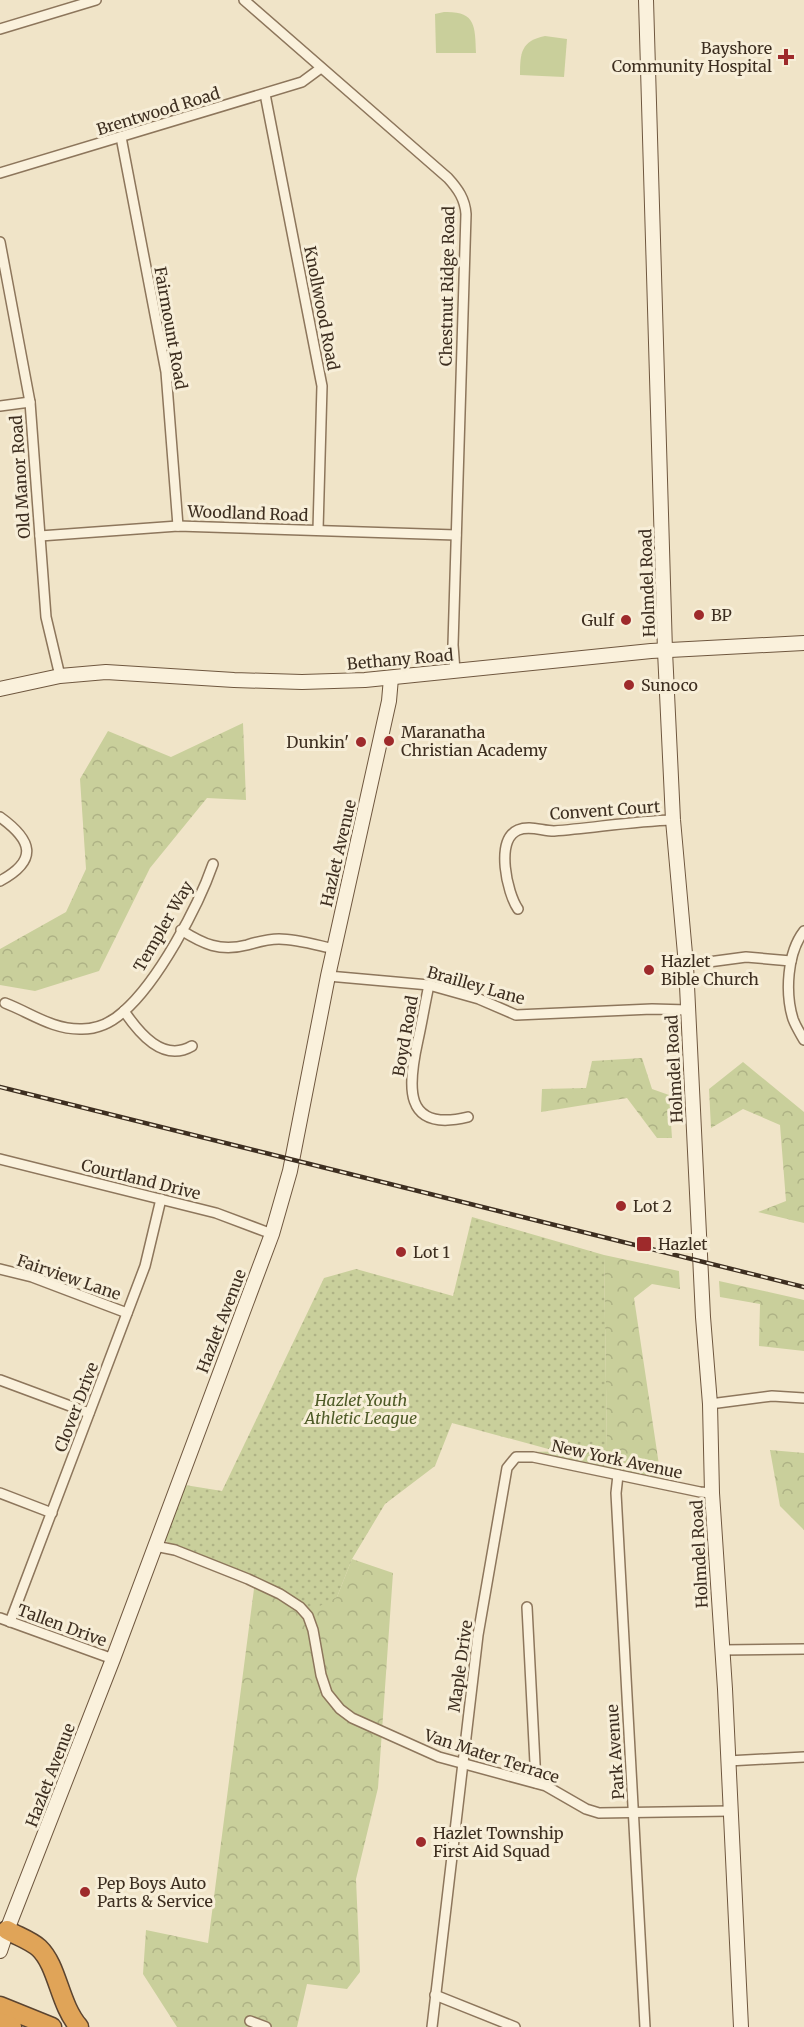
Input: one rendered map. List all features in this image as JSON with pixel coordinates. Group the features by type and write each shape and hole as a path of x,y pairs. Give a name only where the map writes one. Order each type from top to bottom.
{"highway":[{"path":"7,1930 34,1944 46,1956 63,2002 70,2017 79,2027"},
{"path":"0,2006 52,2027"},
{"path":"0,2022 12,2027"}],"street":[{"path":"0,29 96,0"},
{"name":"Chestnut Ridge Road","path":"244,0 448,178 465,203 453,645 455,671"},
{"name":"Holmdel Road","path":"646,0 665,651 673,820 686,965 741,2027"},
{"name":"Brentwood Road","path":"0,173 302,82 312,77 321,68"},
{"name":"Knollwood Road","path":"265,94 322,386 318,530"},
{"name":"Fairmount Road","path":"121,137 166,372 178,526"},
{"name":"Old Manor Road","path":"0,242 30,402 46,617 60,676"},
{"path":"0,406 30,402"},
{"name":"Woodland Road","path":"40,536 178,526 456,535"},
{"name":"Bethany Road","path":"0,688 60,676 126,672 234,681 302,682 392,678 665,651 804,643"},
{"name":"Hazlet Avenue","path":"0,1951 113,1659 272,1234 290,1171 328,976 389,701 392,678"},
{"path":"0,817 19,831 24,838 27,851 21,866 15,873 0,881"},
{"name":"Convent Court","path":"518,909 508,891 505,848 509,837 518,830 525,828 553,831 652,820 673,820"},
{"name":"Templer Way","path":"5,1003 43,1022 77,1029 102,1026 124,1011 153,976 181,930 213,864"},
{"path":"181,930 205,944 222,948 235,948 265,940 280,939 334,949"},
{"path":"804,932 797,942 791,961 789,1002 793,1018 804,1039"},
{"path":"686,965 746,957 791,961"},
{"name":"Brailley Lane","path":"328,976 429,985 479,999 516,1015 688,1010"},
{"name":"Boyd Road","path":"429,985 411,1076 412,1098 424,1114 436,1119 448,1122 468,1117"},
{"path":"124,1011 142,1033 158,1047 173,1051 192,1046"},
{"name":"Courtland Drive","path":"0,1160 216,1213 272,1234"},
{"name":"Clover Drive","path":"10,1622 145,1266 161,1200"},
{"name":"Fairview Lane","path":"0,1269 32,1277 127,1313"},
{"path":"0,1380 90,1413"},
{"path":"710,1404 772,1396 804,1398"},
{"name":"New York Avenue","path":"516,1457 533,1457 712,1493"},
{"name":"Maple Drive","path":"432,2027 478,1635 507,1468 516,1457"},
{"name":"Park Avenue","path":"618,1475 616,1493 645,2027"},
{"path":"0,1493 52,1513"},
{"name":"Van Mater Terrace","path":"155,1546 170,1548 186,1554 248,1579 294,1601 308,1616 311,1623 322,1682 327,1693 340,1709 365,1725 439,1757 536,1783 593,1811 605,1814 730,1811"},
{"path":"527,1607 536,1783"},
{"name":"Tallen Drive","path":"0,1618 113,1659"},
{"path":"723,1650 804,1649"},
{"path":"728,1761 804,1756"},
{"path":"435,1995 515,2027"},
{"path":"250,2021 266,2027"}],"green space":[{"path":"444,12 462,14 472,22 476,53 436,53 435,14"},
{"path":"545,36 567,39 564,77 520,75 524,49 531,41"},
{"path":"243,723 246,800 207,798 150,868 99,971 35,991 0,985 0,949 66,912 86,869 80,779 108,731 171,757"},
{"path":"642,1058 652,1089 669,1095 672,1138 657,1138 627,1098 541,1112 542,1089 586,1088 592,1061"},
{"path":"743,1062 804,1112 804,1223 758,1212 786,1201 780,1125 743,1109 711,1128 709,1089"},
{"name":"Hazlet Youth Athletic League","path":"472,1217 604,1255 607,1451 552,1450 452,1423 435,1466 385,1504 352,1559 337,1597 312,1610 255,1581 189,1556 164,1540 185,1485 222,1491 324,1278 356,1269 453,1296"},
{"path":"604,1255 679,1271 680,1289 652,1284 634,1298 662,1485 516,1452 607,1451"},
{"path":"719,1281 804,1300 804,1351 759,1346 760,1304 720,1297"},
{"path":"770,1450 804,1453 804,1530 780,1506"},
{"path":"352,1559 393,1573 378,1788 356,1879 360,1972 347,1989 307,1984 297,2027 177,2027 143,1974 146,1930 208,1943 255,1581 337,1597"}],"railway":[{"path":"0,1087 804,1287"}],"place":[{"name":"Bayshore Community Hospital","path":"786,57"},
{"name":"BP","path":"699,615"},
{"name":"Gulf","path":"626,620"},
{"name":"Sunoco","path":"629,685"},
{"name":"Maranatha Christian Academy","path":"389,741"},
{"name":"Dunkin'","path":"361,742"},
{"name":"Hazlet Bible Church","path":"649,970"},
{"name":"Lot 2","path":"621,1206"},
{"name":"Hazlet","path":"644,1244"},
{"name":"Lot 1","path":"401,1252"},
{"name":"Hazlet Township First Aid Squad","path":"421,1842"},
{"name":"Pep Boys Auto Parts & Service","path":"85,1892"}]}
